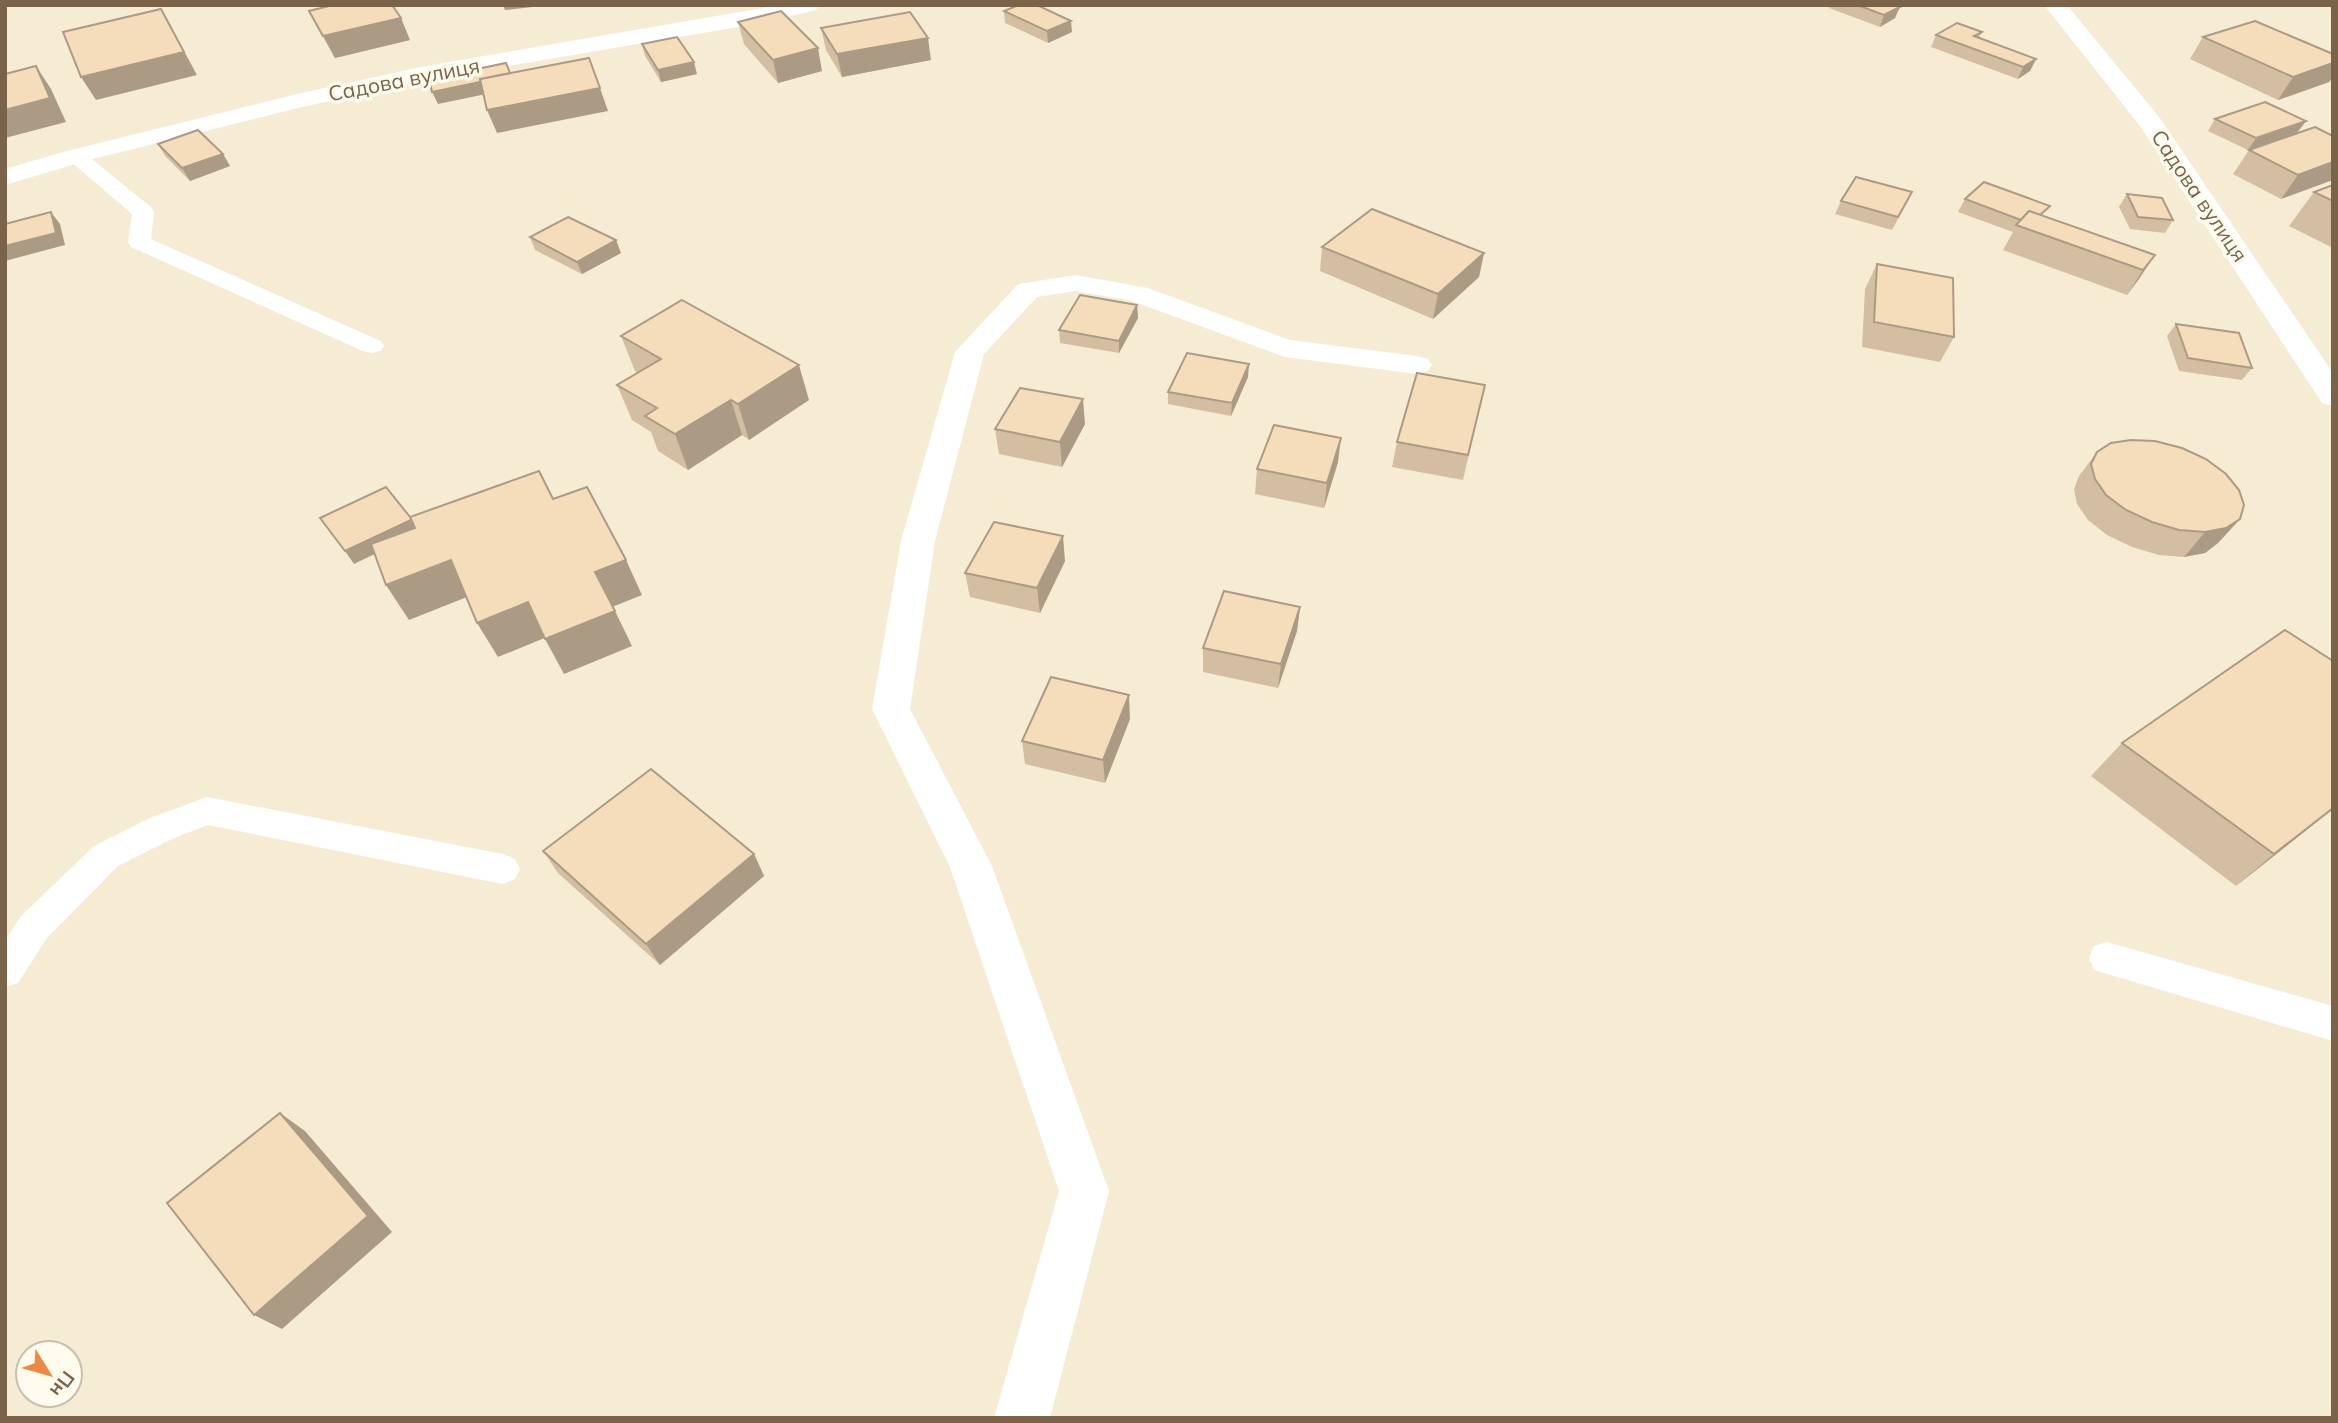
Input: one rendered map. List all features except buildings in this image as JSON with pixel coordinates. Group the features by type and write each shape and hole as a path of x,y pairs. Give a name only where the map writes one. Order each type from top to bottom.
{"street":[{"name":"Садова вулиця","path":"5,177 76,156 426,73 755,11 808,5"},
{"name":"Садова вулиця","path":"2055,5 2150,122 2333,396"},
{"path":"1022,1418 1084,1191 971,866 891,709 918,541 971,352 1028,290 1076,283 1138,294 1285,348 1417,365"}],"lane":[{"path":"76,156 143,212 139,242 372,346"},
{"path":"5,971 34,927 106,856 162,828 207,811 503,869"},
{"path":"2107,958 2333,1024"}],"shaded area":[{"path":"5,5 2333,5 2333,1418 5,1418"}]}
